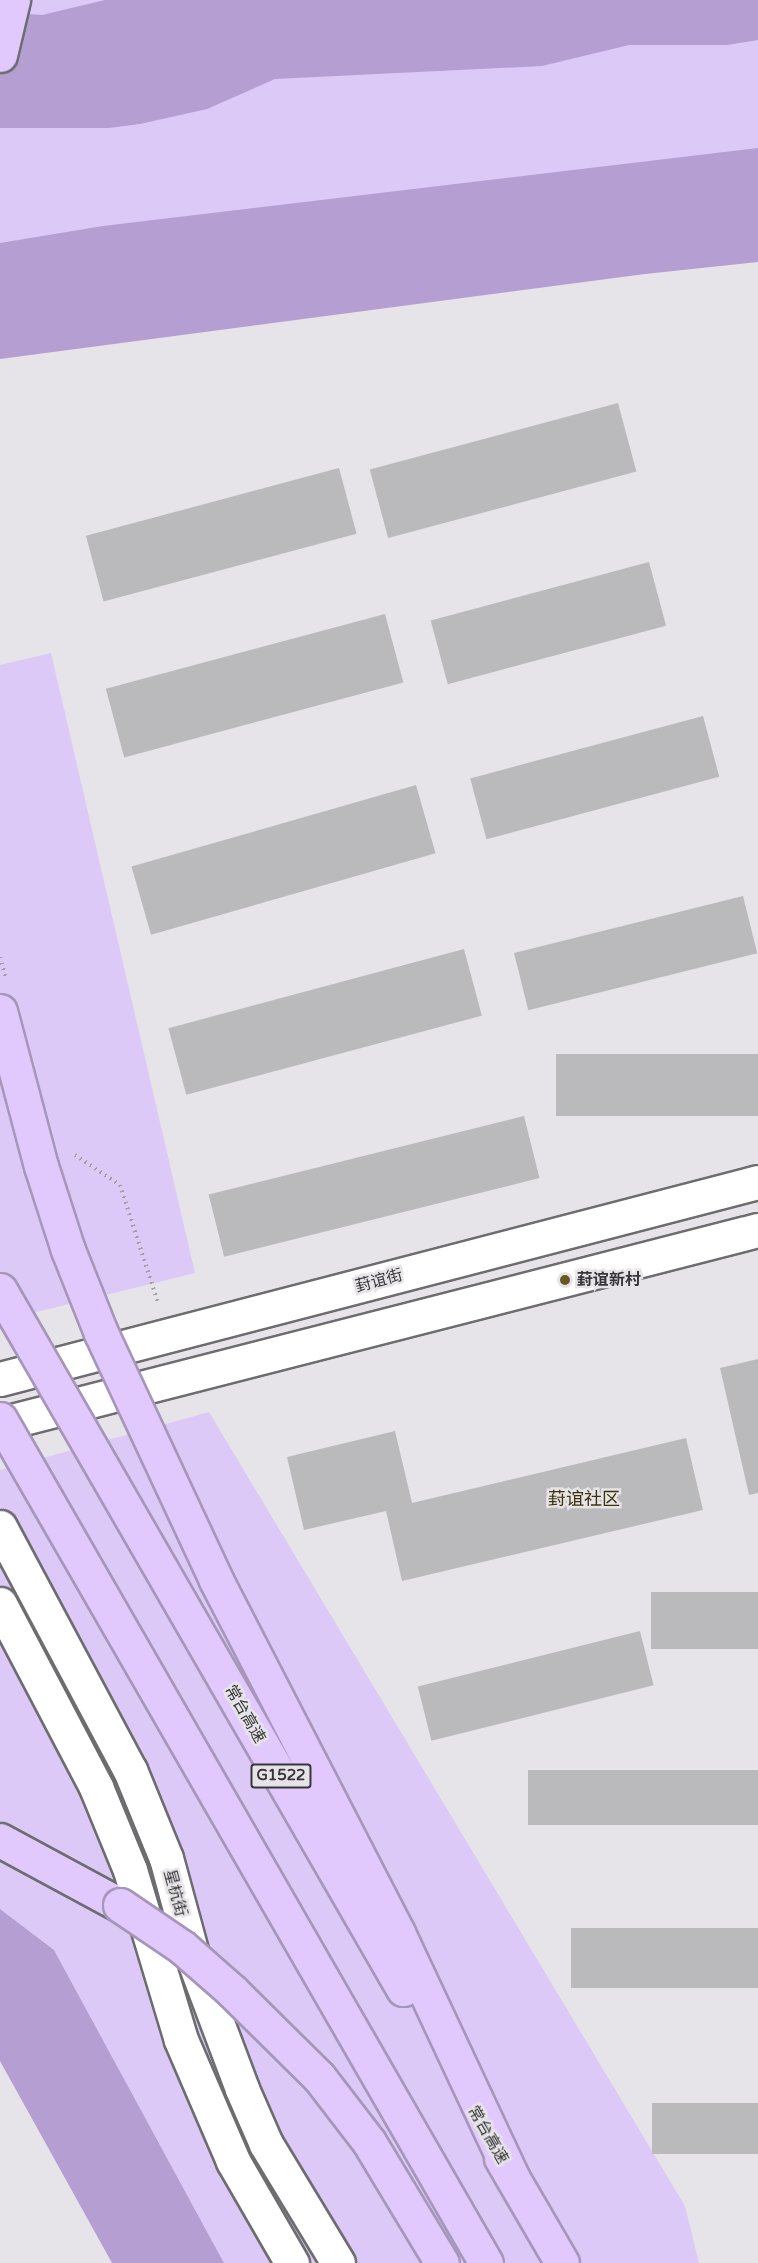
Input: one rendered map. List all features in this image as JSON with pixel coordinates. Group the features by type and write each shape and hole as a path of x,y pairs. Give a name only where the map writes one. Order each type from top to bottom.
{"highway":[{"path":"0,55 13,0"},
{"path":"4,999 19,1091 68,1250 114,1364 216,1580 398,1933 512,2176"},
{"name":"常台高速","path":"0,1290 562,2263"},
{"path":"0,1419 486,2263"},
{"path":"0,1840 72,1877 182,1947 280,2036 319,2077 369,2142 442,2263"}],"main road":[{"name":"葑谊街","path":"0,1379 758,1182"},
{"path":"0,1424 758,1230"},
{"name":"星杭街","path":"0,1527 130,1770 166,1858 194,1961 242,2090 266,2144 338,2263"},
{"path":"0,1604 96,1787 130,1870 181,2040 233,2161 292,2263"}],"path":[{"path":"0,957 4,999"},
{"path":"67,1151 120,1185 169,1335"}],"shaded area":[{"path":"0,0 758,0 758,149 0,249"},
{"path":"105,0 758,0 758,40 727,45 629,45 542,66 275,79 207,109 140,124 109,128 0,128 0,12 42,15"},
{"path":"758,148 758,262 645,274 0,359 0,243 103,226"},
{"path":"51,653 195,1273 0,1321 0,665"},
{"path":"209,1412 685,2206 699,2263 224,2263 54,1950 0,1909 0,1470"},
{"path":"0,1909 54,1950 224,2263 112,2263 0,2061"}],"building":[{"path":"618,403 636,472 388,538 370,470"},
{"path":"339,468 357,534 104,601 86,536"},
{"path":"649,562 666,626 448,684 431,620"},
{"path":"385,614 403,683 124,757 106,689"},
{"path":"703,716 719,777 487,839 470,778"},
{"path":"416,785 436,853 151,935 131,867"},
{"path":"743,896 757,953 528,1010 514,953"},
{"path":"464,949 482,1016 186,1095 168,1028"},
{"path":"556,1054 758,1054 758,1116 556,1116"},
{"path":"524,1116 539,1178 224,1257 209,1195"},
{"path":"758,1359 758,1493 749,1495 720,1368"},
{"path":"395,1431 412,1503 686,1438 703,1510 402,1581 386,1511 304,1530 287,1457"},
{"path":"651,1592 758,1592 758,1649 651,1649"},
{"path":"640,1631 654,1685 431,1741 418,1686"},
{"path":"528,1770 758,1770 758,1825 528,1825"},
{"path":"571,1928 758,1928 758,1988 571,1988"},
{"path":"652,2103 758,2103 758,2154 652,2154"}],"place":[{"name":"葑谊新村","path":"565,1280"}],"district":[{"name":"葑谊社区","path":"584,1499"}]}
